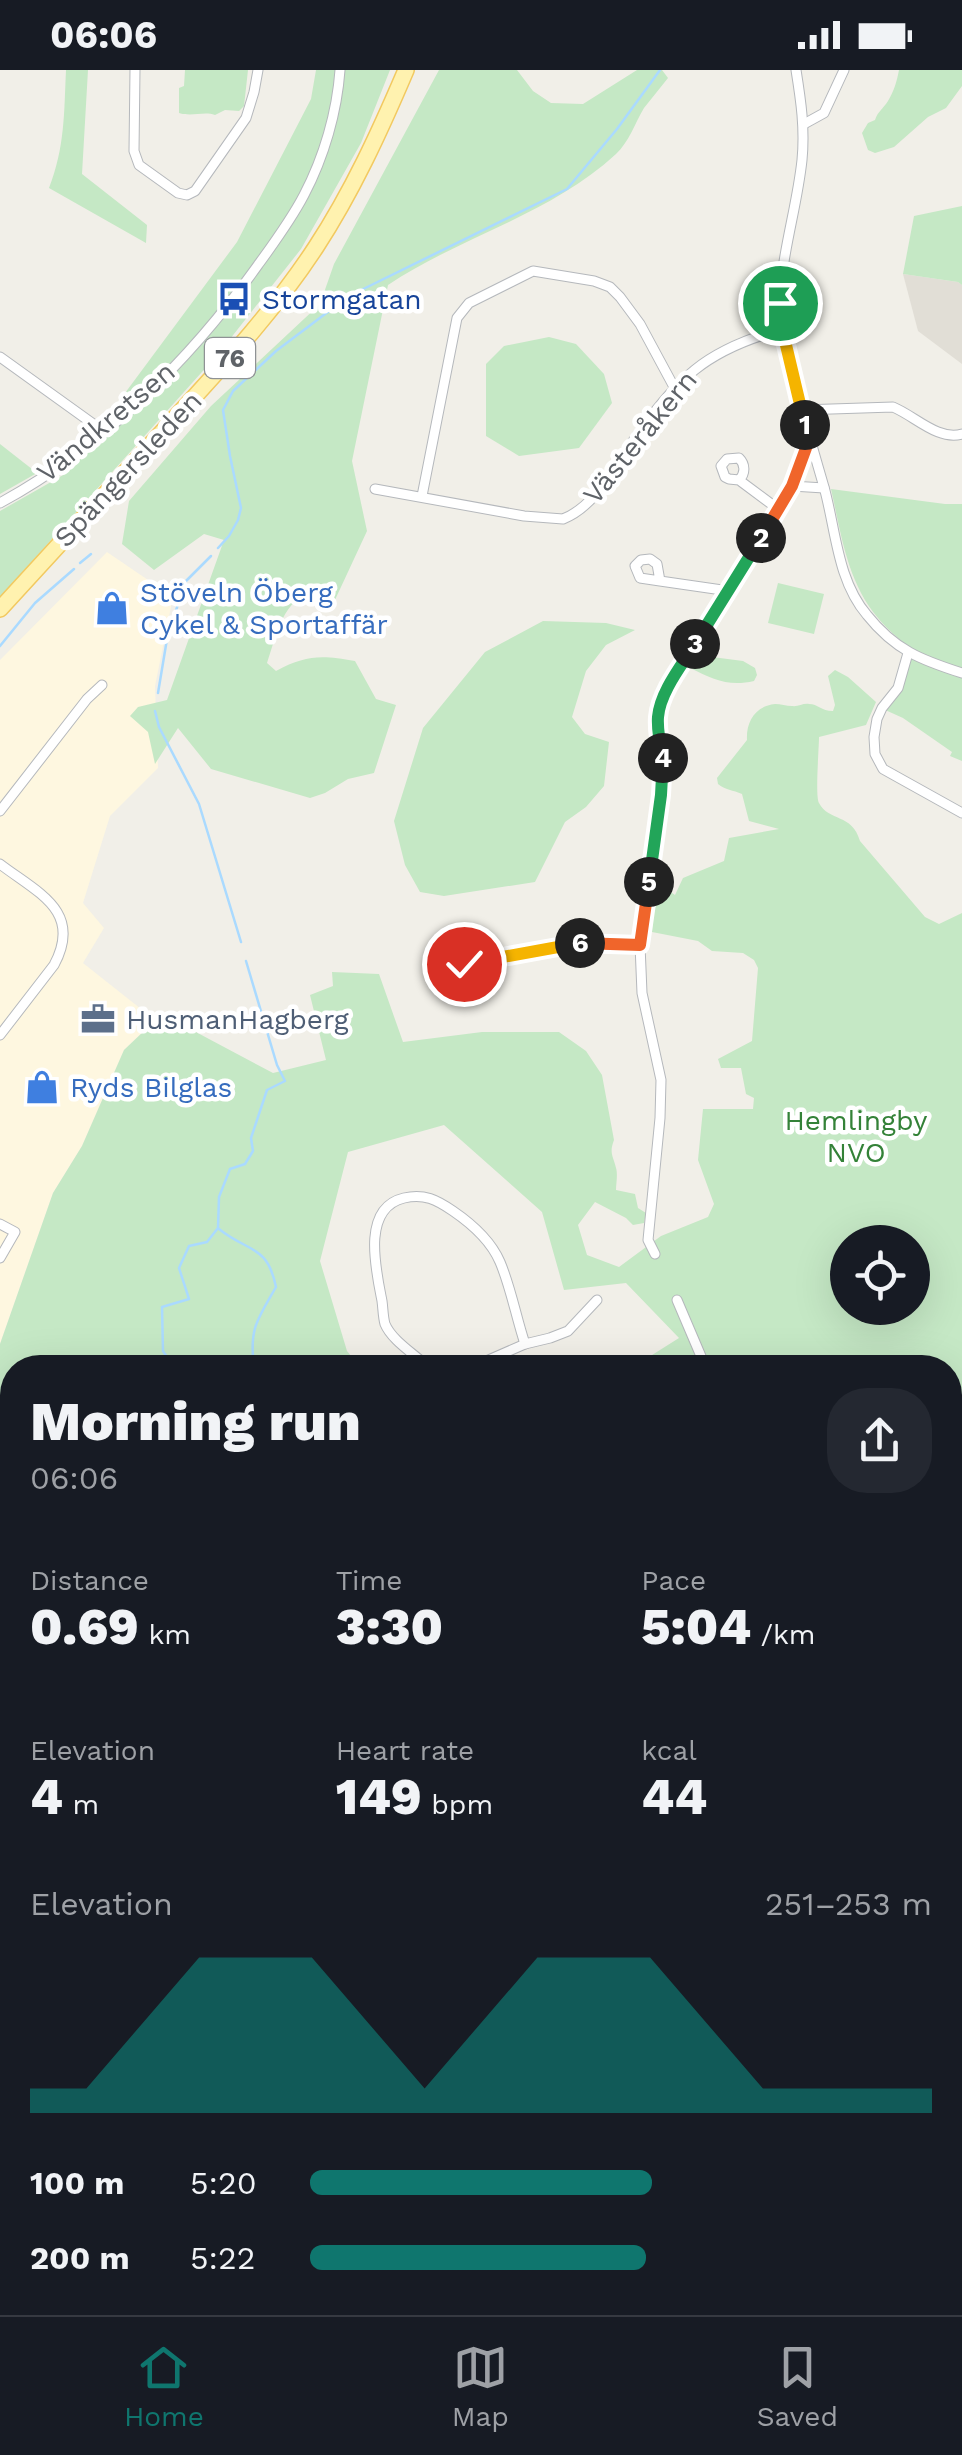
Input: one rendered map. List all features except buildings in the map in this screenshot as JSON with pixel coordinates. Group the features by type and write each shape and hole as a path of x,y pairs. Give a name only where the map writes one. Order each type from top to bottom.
{"main road":[{"name":"Spängersleden","path":"0,609 236,352 280,298 317,246 352,184 406,70"}],"street":[{"path":"135,70 134,151 140,165 178,193 187,195 195,190 246,118 258,70"},
{"name":"Vändkretsen","path":"0,503 60,466 103,432 170,372 234,299 304,195 322,152 340,70"},
{"path":"796,70 804,124 802,160 780,303 801,410 849,586 865,613 892,641 927,662 962,673"},
{"path":"804,124 828,108 844,70"},
{"path":"422,496 457,318 469,303 533,272 588,279 615,291 640,324 674,387"},
{"name":"Västeråkern","path":"375,489 524,516 569,517 594,496 674,387 691,371 734,344 783,329"},
{"path":"0,357 103,432"},
{"path":"801,410 893,407 940,434 962,434"},
{"path":"655,1254 648,1240 661,1080 642,993 640,945 661,795 659,709 792,486 809,440"},
{"path":"739,480 778,509"},
{"path":"792,486 824,488"},
{"path":"660,581 729,591"},
{"path":"908,653 898,688 878,719 876,754 883,769 962,812"},
{"path":"0,810 86,699 102,685"},
{"path":"0,864 52,905 65,933 54,965 0,1035"},
{"path":"447,966 578,943 640,945"},
{"path":"415,1355 386,1325 375,1267 375,1234 381,1214 395,1200 416,1195 436,1199 484,1238 499,1260 525,1344"},
{"path":"0,1224 16,1232 0,1258"},
{"path":"500,1355 568,1331 597,1300"},
{"path":"676,1300 700,1355"}],"shaded area":[{"path":"903,274 962,285 962,364 918,331"},
{"path":"107,552 173,597 155,686 158,768 110,816 83,903 104,928 83,963 155,1020 124,1050 82,1146 53,1193 0,1344 0,660"}],"green space":[{"path":"66,70 88,70 82,174 147,225 146,243 49,188 61,144"},
{"path":"185,70 248,70 244,106 239,111 225,110 215,115 179,113 179,88 184,86"},
{"path":"316,70 390,70 361,143 301,249 219,353 0,597 0,511 65,474 237,242 311,99"},
{"path":"439,70 517,70 533,91 551,103 583,104 637,70 662,70 668,78 644,108 621,149 590,175 534,209 388,285 352,461 367,531 334,602 308,593 291,605 267,663 276,671 314,658 355,661 376,699 396,705 374,773 348,779 310,798 211,769 178,728 155,764 148,732 130,716 138,707 167,700 224,540 204,534 154,570 122,544 129,501 211,406 320,304 334,264"},
{"path":"899,70 962,70 962,86 946,108 928,117 894,147 875,153 868,150 862,133 888,101"},
{"path":"962,206 962,285 903,274 914,216"},
{"path":"549,337 576,344 604,374 612,403 579,448 519,456 486,436 486,364 504,346"},
{"path":"0,444 37,473 0,494"},
{"path":"831,489 962,504 962,761 950,756 952,752 903,718 883,709 901,674 907,646 878,618 859,589"},
{"path":"778,583 824,594 814,634 768,623"},
{"path":"543,621 606,623 635,630 606,645 586,671 572,717 585,734 609,742 604,786 586,807 565,822 535,882 444,896 420,892 405,865 394,821 423,728 485,652"},
{"path":"697,655 743,661 755,668 757,675 754,681 745,683 714,679 690,668 690,660"},
{"name":"Hemlingby NVO","path":"835,670 876,702 866,725 819,737 819,803 852,826 860,841 925,917 939,924 962,913 962,1355 652,1355 679,1338 626,1283 564,1290 542,1212 444,1125 348,1152 320,1261 350,1355 0,1355 0,1344 53,1193 82,1146 124,1050 162,1014 273,1073 326,1060 310,995 333,986 332,972 379,974 403,1042 482,1032 559,1032 586,1051 602,1075 614,1140 616,1190 635,1194 638,1208 646,1213 644,1223 633,1225 595,1202 578,1225 587,1255 619,1267 661,1236 708,1217 714,1204 698,1160 703,1109 753,1109 754,1098 746,1094 741,1068 721,1068 718,1059 752,1041 758,968 743,953 712,951 698,941 652,932 654,888 662,886 675,895 683,878 724,861 729,838 779,829 749,821 742,794 718,784 717,778 747,740 750,721 757,712 775,704 812,704 833,711 828,676"}],"waterway":[{"path":"218,548 229,536 241,508 223,410 233,391 276,351 349,296 567,189 660,70"},
{"path":"80,563 91,554"},
{"path":"158,693 167,639 185,582 211,556"},
{"path":"0,646 35,603 74,569"},
{"path":"155,711 159,727 199,804 241,942"},
{"path":"166,1355 162,1307 189,1299 179,1268 189,1246 207,1242 218,1228 219,1197 230,1169 245,1164 253,1151 251,1138 267,1090 285,1081 246,961"},
{"path":"219,1229 262,1256 276,1287 256,1325 253,1355"}],"place":[{"name":"Stormgatan","path":"234,299"},
{"name":"Stöveln Öberg Cykel & Sportaffär","path":"112,608"},
{"name":"HusmanHagberg","path":"98,1019"},
{"name":"Ryds Bilglas","path":"42,1087"}],"route":[{"path":"464,964 578,943 640,945 661,795 663,756 657,721 663,697 792,486 809,440 780,303"}]}
